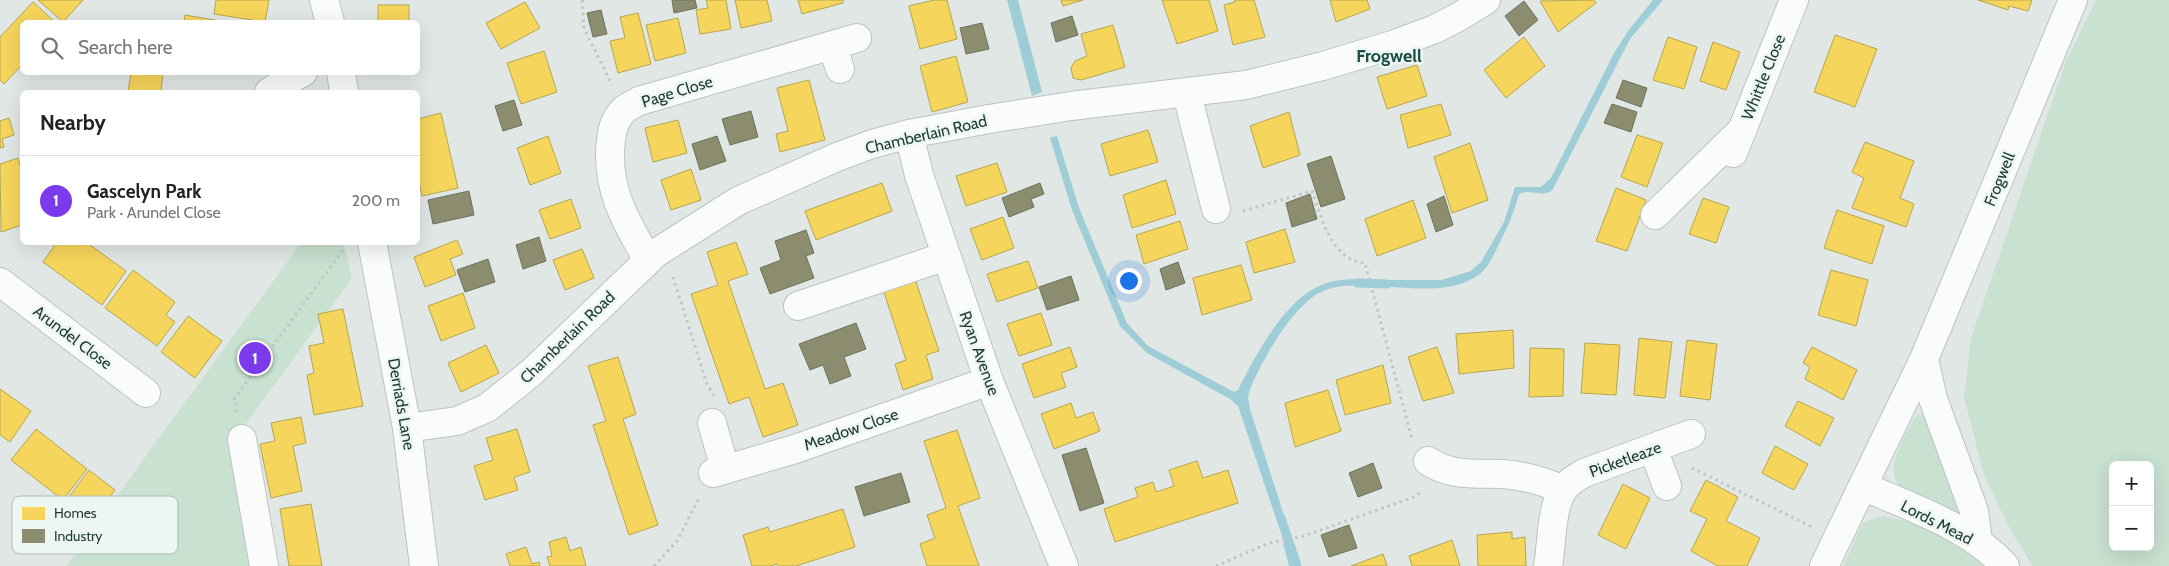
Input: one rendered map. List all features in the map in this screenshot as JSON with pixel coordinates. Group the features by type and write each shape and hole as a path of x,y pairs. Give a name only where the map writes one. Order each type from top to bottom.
{"street":[{"path":"324,0 329,20"},
{"name":"Chamberlain Road","path":"407,428 462,420 482,411 501,399 531,373 655,254 738,201 863,147 910,134 1071,106 1186,94 1246,85 1323,66 1383,48 1435,29 1486,0"},
{"name":"Whittle Close","path":"1655,216 1737,142 1794,0"},
{"name":"Frogwell","path":"1824,566 1924,358 2073,0"},
{"name":"Page Close","path":"655,254 624,220 615,196 609,156 612,134 616,122 624,110 639,101 843,51"},
{"path":"272,90 298,75"},
{"path":"341,75 344,90"},
{"path":"1186,94 1217,174 1216,209"},
{"name":"Ryan Avenue","path":"910,134 919,175 989,381 1064,566"},
{"name":"Derriads Lane","path":"373,245 407,428 424,566"},
{"path":"798,306 946,256"},
{"name":"Arundel Close","path":"0,282 131,390"},
{"path":"1924,358 1933,399 1974,511 1978,541"},
{"name":"Meadow Close","path":"719,471 804,446 989,381"},
{"path":"714,411 719,471"},
{"name":"Picketleaze","path":"1562,490 1571,480 1584,473 1691,434"},
{"path":"242,440 264,566"},
{"path":"1653,449 1667,486"},
{"path":"1438,466 1465,474 1502,474 1527,477 1545,482 1562,490 1556,508 1548,566"},
{"name":"Lords Mead","path":"1863,486 1978,541 2005,566"}],"path":[{"path":"582,0 584,28 624,110"},
{"path":"1216,209 1232,214 1312,191 1323,223 1334,243 1350,258 1365,263 1414,445 1438,466 1414,497 1304,536 1269,543 1216,566"},
{"path":"242,440 234,399 347,245"},
{"path":"655,254 707,384 714,411"},
{"path":"1653,449 1837,539"},
{"path":"654,566 677,541 719,471"}],"green space":[{"path":"2096,0 2169,0 2169,566 2033,566 2010,529 1984,475 1964,397 1971,338 2065,64"},
{"path":"300,245 344,245 352,278 235,439 256,566 66,566 75,554 178,554 178,496 117,496"},
{"path":"1919,414 1925,416 1959,510 1957,512 1952,512 1905,492 1898,484 1894,475 1896,455 1915,417"},
{"path":"1883,516 1913,523 1982,558 1990,566 1843,566 1863,523"}],"water":[{"path":"1007,0 1018,0 1042,92 1032,96"},
{"path":"1653,0 1663,0 1630,39 1553,189 1545,193 1523,192 1519,194 1505,232 1484,270 1470,280 1444,287 1375,286 1374,280 1441,280 1471,271 1481,262 1504,222 1515,187 1541,187 1551,178 1614,53 1628,31"},
{"path":"1057,136 1079,208 1127,323 1148,346 1234,392 1238,390 1273,329 1297,301 1310,291 1329,282 1366,279 1367,286 1331,288 1314,296 1302,306 1270,350 1249,392 1250,409 1288,528 1280,530 1238,406 1230,399 1147,353 1120,326 1072,210 1050,138"},
{"path":"1293,540 1301,566 1289,566 1283,543"}],"building: Homes":[{"path":"38,0 83,0 65,20 61,20"},
{"path":"216,0 269,0 265,20 252,20 214,14"},
{"path":"706,0 726,0 731,29 700,34 696,10 708,8"},
{"path":"735,0 767,0 772,21 741,28"},
{"path":"798,0 843,0 843,3 802,14"},
{"path":"934,0 947,0 957,39 920,49 909,6"},
{"path":"1061,0 1083,0 1063,6"},
{"path":"1162,0 1209,0 1218,31 1177,44"},
{"path":"1234,0 1254,0 1265,37 1233,45 1224,5 1235,2"},
{"path":"1330,0 1367,0 1370,9 1336,22"},
{"path":"1594,0 1596,3 1558,32 1540,1"},
{"path":"1978,0 2032,0 2028,11 2009,6 2008,10"},
{"path":"33,2 53,20 20,20 20,67 4,84 0,80 0,37"},
{"path":"525,2 540,28 501,49 486,23"},
{"path":"378,5 409,5 409,20 378,20"},
{"path":"638,13 651,64 618,73 610,41 625,38 620,17"},
{"path":"185,15 214,20 184,20"},
{"path":"678,18 686,53 655,61 646,25"},
{"path":"1113,25 1125,67 1081,80 1073,78 1071,68 1075,61 1087,56 1081,34"},
{"path":"1835,35 1877,49 1855,107 1814,92"},
{"path":"1524,37 1545,66 1506,98 1484,70"},
{"path":"1668,37 1697,47 1684,89 1653,80"},
{"path":"1713,42 1740,52 1726,90 1700,81"},
{"path":"544,51 557,92 521,104 507,63"},
{"path":"956,56 968,102 932,112 920,66"},
{"path":"1417,65 1427,96 1387,109 1377,77"},
{"path":"131,75 163,75 161,90 128,90"},
{"path":"809,80 825,140 780,152 776,134 788,131 777,88"},
{"path":"1441,104 1451,135 1408,148 1400,115"},
{"path":"1289,112 1300,155 1263,168 1250,126"},
{"path":"441,113 458,188 422,196 420,186 420,118"},
{"path":"9,118 14,135 2,139 4,147 0,148 0,121"},
{"path":"678,120 687,153 653,162 645,128"},
{"path":"1148,130 1158,162 1110,176 1101,144"},
{"path":"1637,135 1663,143 1647,187 1621,177"},
{"path":"548,136 561,173 530,185 517,148"},
{"path":"1865,142 1914,161 1900,198 1914,204 1906,227 1852,208 1864,178 1852,172"},
{"path":"1470,143 1488,200 1452,213 1434,157"},
{"path":"18,158 20,165 20,226 1,232 0,164"},
{"path":"997,163 1007,192 966,206 956,176"},
{"path":"691,169 701,200 671,210 661,180"},
{"path":"1166,180 1176,214 1132,228 1123,195"},
{"path":"882,183 892,211 816,240 805,211"},
{"path":"1616,188 1646,200 1627,251 1596,241"},
{"path":"1703,198 1729,207 1716,243 1689,234"},
{"path":"571,199 581,228 550,239 539,210"},
{"path":"1413,200 1426,238 1377,256 1365,219"},
{"path":"1837,210 1884,226 1872,264 1824,248"},
{"path":"1003,217 1014,248 982,260 970,229"},
{"path":"1180,221 1188,249 1144,264 1136,235"},
{"path":"1285,229 1295,262 1254,273 1246,242"},
{"path":"457,240 463,254 450,259 456,275 425,287 414,257"},
{"path":"736,242 748,274 728,281 765,389 783,383 798,425 763,437 749,397 729,404 691,294 718,285 707,252"},
{"path":"55,245 90,245 126,271 102,305 43,262"},
{"path":"582,249 594,278 565,290 553,260"},
{"path":"1028,261 1038,288 997,302 987,274"},
{"path":"1241,265 1252,300 1202,315 1193,278"},
{"path":"133,270 175,302 166,315 175,322 157,346 105,308"},
{"path":"1831,270 1868,280 1856,326 1818,315"},
{"path":"913,273 939,351 926,355 933,379 903,390 895,364 906,360 881,283"},
{"path":"463,293 475,328 441,341 428,306"},
{"path":"343,309 363,406 314,415 307,375 314,373 309,346 324,343 318,314"},
{"path":"1041,313 1052,345 1019,356 1007,324"},
{"path":"188,316 222,341 195,378 161,352"},
{"path":"1513,330 1514,368 1459,374 1456,334"},
{"path":"1639,338 1672,342 1665,398 1634,395"},
{"path":"1687,340 1717,344 1710,400 1680,396"},
{"path":"1585,343 1620,345 1616,395 1581,393"},
{"path":"486,345 499,373 461,392 448,363"},
{"path":"1070,347 1077,367 1061,373 1066,387 1034,398 1022,364"},
{"path":"1437,347 1454,393 1423,401 1408,357"},
{"path":"1812,347 1857,370 1843,400 1805,379 1810,367 1803,363"},
{"path":"1530,348 1564,349 1563,396 1529,397"},
{"path":"618,357 636,414 623,419 658,525 629,535 593,425 606,421 588,366"},
{"path":"1383,365 1391,403 1345,415 1336,380"},
{"path":"0,389 31,411 10,442 0,435"},
{"path":"1328,390 1341,431 1295,447 1285,403"},
{"path":"1798,401 1834,418 1820,446 1785,426"},
{"path":"1071,403 1076,418 1093,412 1100,431 1054,449 1041,414"},
{"path":"301,417 306,443 293,446 302,491 271,498 260,444 275,441 271,423"},
{"path":"36,429 87,469 66,496 58,496 11,460"},
{"path":"517,429 530,472 514,477 518,490 485,500 474,466 493,460 486,438"},
{"path":"957,430 980,498 958,506 979,566 927,566 920,544 935,538 927,515 946,508 924,441"},
{"path":"1775,446 1808,464 1794,490 1762,473"},
{"path":"1197,461 1203,478 1228,470 1238,503 1115,542 1104,509 1138,497 1135,488 1153,482 1156,492 1174,486 1169,470"},
{"path":"89,470 115,490 111,496 70,496"},
{"path":"1706,480 1738,497 1726,521 1760,538 1747,566 1718,566 1691,551 1707,519 1690,511"},
{"path":"1623,484 1650,498 1626,549 1598,535"},
{"path":"311,504 322,566 289,566 280,509"},
{"path":"843,509 855,547 796,566 778,566 777,564 752,566 743,535 768,527 770,532"},
{"path":"1512,532 1512,539 1525,537 1526,566 1478,566 1477,535"},
{"path":"566,537 570,551 581,547 586,566 550,566 547,557 552,556 549,542"},
{"path":"1452,540 1460,566 1412,566 1409,556"},
{"path":"526,547 532,564 539,562 540,566 510,566 506,554"},
{"path":"1383,554 1387,566 1351,566"}],"building: Industry":[{"path":"672,0 695,0 697,8 674,13"},
{"path":"1524,1 1538,20 1519,36 1505,16"},
{"path":"601,10 607,34 593,37 587,13"},
{"path":"1072,16 1078,35 1056,42 1051,23"},
{"path":"982,23 989,49 966,54 960,28"},
{"path":"1623,80 1647,88 1641,107 1616,98"},
{"path":"514,100 522,125 503,131 495,106"},
{"path":"1612,104 1637,112 1631,132 1604,123"},
{"path":"751,111 758,137 730,145 722,119"},
{"path":"717,136 726,161 700,170 692,144"},
{"path":"1331,156 1345,199 1321,207 1307,164"},
{"path":"1040,183 1044,194 1031,199 1034,207 1009,217 1002,198"},
{"path":"469,191 474,215 433,224 428,200"},
{"path":"1310,194 1317,219 1292,227 1286,203"},
{"path":"1444,196 1453,225 1436,232 1427,204"},
{"path":"806,230 814,253 806,256 814,278 770,294 760,268 781,260 775,241"},
{"path":"539,237 546,261 523,269 516,245"},
{"path":"488,259 495,282 465,292 457,270"},
{"path":"1178,262 1185,283 1166,290 1160,269"},
{"path":"1071,276 1079,300 1047,310 1039,287"},
{"path":"856,323 866,349 844,357 851,376 830,384 823,365 810,370 799,344"},
{"path":"1086,448 1104,503 1080,511 1062,455"},
{"path":"1373,463 1382,488 1358,497 1349,473"},
{"path":"901,473 910,502 864,516 855,487"},
{"path":"1349,525 1357,548 1329,557 1321,535"}],"waterway":[{"path":"1357,283 1387,284"},
{"path":"1281,518 1297,566"}],"place":[{"name":"Gascelyn Park","path":"255,358"}],"district":[{"name":"Frogwell","path":"1389,56"}]}
